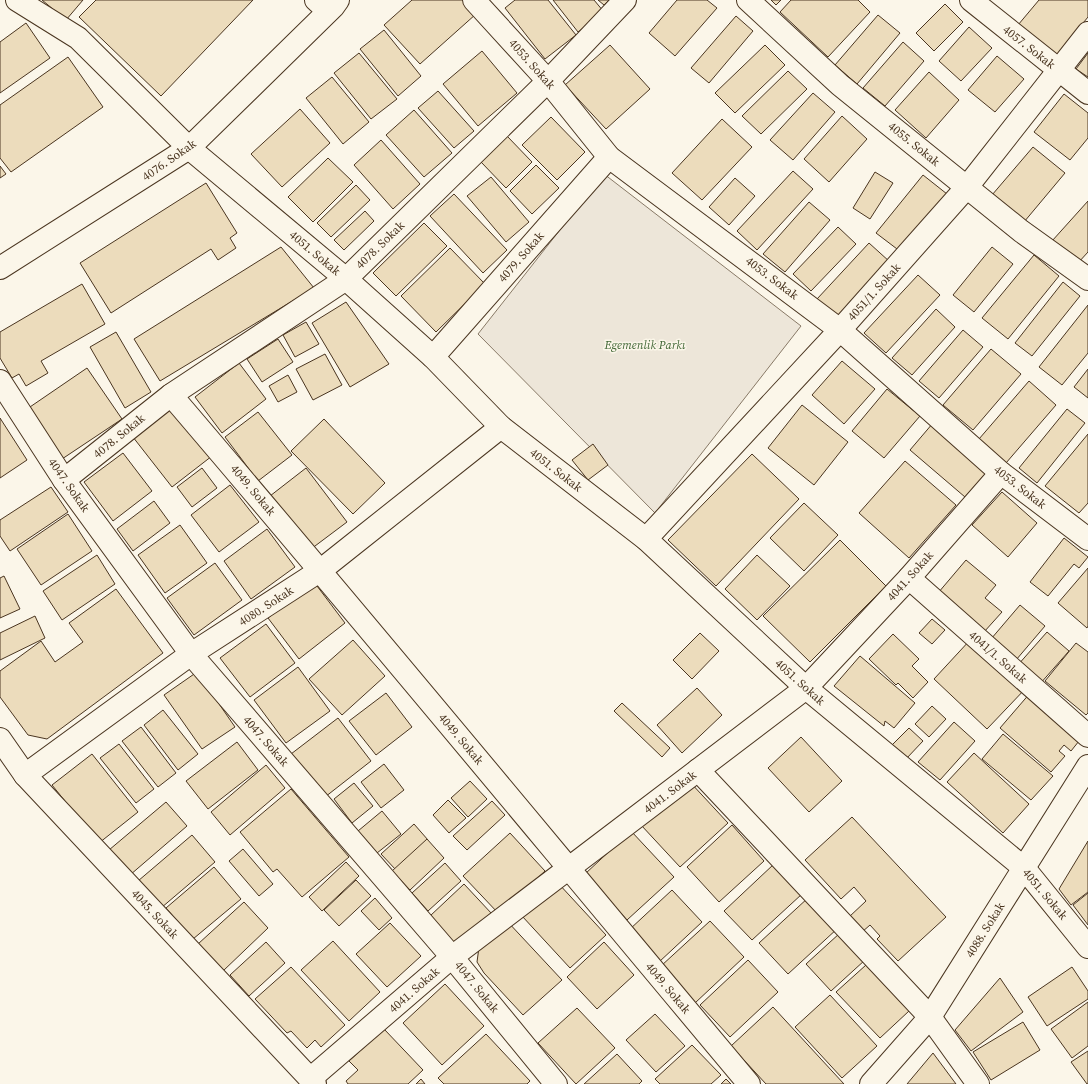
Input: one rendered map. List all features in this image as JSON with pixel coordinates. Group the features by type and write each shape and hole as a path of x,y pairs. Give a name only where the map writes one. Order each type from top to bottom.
{"street":[{"name":"4051. Sokak","path":"17,0 78,38 189,148 346,279 433,357 501,427 646,539 806,688 1024,868 1088,947"},
{"name":"4053. Sokak","path":"474,0 548,81 609,157 840,330 1001,473 1088,539"},
{"name":"4078. Sokak","path":"64,480 171,395 346,279 548,81 625,0"},
{"name":"4055. Sokak","path":"748,0 840,85 1021,230 1088,279"},
{"name":"4057. Sokak","path":"971,0 1088,93"},
{"name":"4076. Sokak","path":"0,268 189,148 332,4"},
{"name":"4051/1. Sokak","path":"646,539 840,330 967,187 1088,33"},
{"name":"4079. Sokak","path":"433,357 609,157"},
{"name":"4047. Sokak","path":"0,381 64,480 191,654 452,957 556,1084"},
{"name":"4049. Sokak","path":"171,395 321,570 568,869 749,1084"},
{"name":"4080. Sokak","path":"25,775 191,654 321,570 501,427"},
{"name":"4041. Sokak","path":"313,1081 452,957 806,688 909,578 1001,473"},
{"name":"4041/1. Sokak","path":"909,578 1088,736"},
{"name":"4045. Sokak","path":"1,745 25,775 313,1081"},
{"name":"4088. Sokak","path":"871,1084 930,1017 1088,766"},
{"path":"698,770 930,1017 978,1084"}],"green space":[{"name":"Egemenlik Parkı","path":"604,174 801,326 655,513 478,334"}],"building":[{"path":"42,0 83,0 66,20"},
{"path":"96,0 253,0 161,96 79,17"},
{"path":"412,0 464,0 476,14 420,64 384,25"},
{"path":"515,0 548,0 576,35 545,59 505,8"},
{"path":"553,0 594,0 604,12 578,32"},
{"path":"598,0 609,0 604,5"},
{"path":"677,0 707,0 717,8 675,56 649,33"},
{"path":"771,0 781,0 776,5"},
{"path":"791,0 858,0 870,12 828,57 780,12"},
{"path":"1039,0 1088,0 1088,17 1056,56 1018,25"},
{"path":"945,4 963,22 934,51 916,33"},
{"path":"878,15 900,33 857,84 835,65"},
{"path":"736,16 753,31 709,83 691,68"},
{"path":"26,23 50,58 0,93 0,42"},
{"path":"969,27 992,48 961,81 939,61"},
{"path":"384,30 421,76 398,96 360,49"},
{"path":"903,42 924,61 885,106 863,88"},
{"path":"610,45 650,89 606,129 565,85"},
{"path":"765,45 785,65 735,113 715,93"},
{"path":"482,51 517,93 478,126 443,84"},
{"path":"359,53 397,99 371,119 334,73"},
{"path":"1088,53 1088,77 1076,69"},
{"path":"997,56 1024,79 995,112 968,90"},
{"path":"68,57 103,107 11,172 0,158 0,105"},
{"path":"788,71 807,89 761,134 742,116"},
{"path":"929,72 959,100 926,138 895,110"},
{"path":"332,77 369,122 343,144 306,98"},
{"path":"438,91 474,131 454,148 418,108"},
{"path":"813,93 835,112 793,160 770,140"},
{"path":"1064,94 1088,113 1088,138 1070,160 1034,132"},
{"path":"300,109 330,143 282,187 251,154"},
{"path":"414,110 452,153 424,177 386,135"},
{"path":"842,116 867,139 829,182 804,159"},
{"path":"551,117 585,152 557,180 522,145"},
{"path":"722,119 752,147 702,200 672,173"},
{"path":"507,136 532,162 506,188 481,162"},
{"path":"381,140 420,184 393,209 354,165"},
{"path":"1033,147 1065,173 1024,222 992,195"},
{"path":"328,158 353,182 313,222 288,197"},
{"path":"536,165 559,188 532,214 510,191"},
{"path":"0,166 6,174 0,178"},
{"path":"793,171 813,189 757,250 737,231"},
{"path":"875,172 893,183 870,219 853,208"},
{"path":"923,175 947,194 901,252 876,233"},
{"path":"491,177 529,222 506,242 467,196"},
{"path":"735,178 755,196 729,225 709,207"},
{"path":"206,183 237,233 230,238 236,248 218,260 211,249 111,313 80,263"},
{"path":"356,185 370,200 331,237 317,223"},
{"path":"454,194 507,250 483,273 430,216"},
{"path":"1088,201 1088,252 1078,263 1052,241"},
{"path":"809,202 830,220 785,272 763,254"},
{"path":"365,211 374,221 344,250 334,240"},
{"path":"424,223 447,246 396,296 373,273"},
{"path":"838,227 856,244 811,291 793,274"},
{"path":"869,243 890,262 839,318 817,299"},
{"path":"281,247 314,288 160,381 134,339"},
{"path":"992,247 1013,264 974,312 953,295"},
{"path":"450,248 485,284 436,332 401,296"},
{"path":"1034,255 1059,276 1008,339 982,318"},
{"path":"918,275 940,295 886,353 864,333"},
{"path":"1063,282 1080,296 1032,356 1015,343"},
{"path":"82,284 105,324 41,361 48,373 26,386 19,374 12,378 0,358 0,332"},
{"path":"346,302 389,364 350,387 312,323"},
{"path":"1088,305 1088,353 1062,385 1039,367"},
{"path":"936,309 955,327 912,375 892,358"},
{"path":"306,322 319,344 295,357 283,335"},
{"path":"963,330 983,347 939,398 919,381"},
{"path":"116,332 151,392 125,408 90,347"},
{"path":"278,339 293,362 262,382 247,359"},
{"path":"991,349 1021,374 973,430 943,405"},
{"path":"325,354 342,385 313,400 296,369"},
{"path":"842,361 875,389 844,424 812,395"},
{"path":"239,363 266,399 222,433 195,397"},
{"path":"87,368 122,419 62,459 27,409"},
{"path":"1088,369 1088,398 1074,387"},
{"path":"288,375 297,392 278,402 269,386"},
{"path":"1029,381 1056,405 1006,463 979,439"},
{"path":"887,389 920,416 884,458 852,431"},
{"path":"168,401 212,456 172,487 129,432"},
{"path":"802,405 848,442 814,485 768,448"},
{"path":"1067,409 1085,423 1037,483 1019,468"},
{"path":"258,412 292,455 258,481 225,437"},
{"path":"0,418 27,460 0,478"},
{"path":"324,419 385,483 353,514 291,451"},
{"path":"933,423 988,471 965,497 910,450"},
{"path":"1088,434 1088,503 1079,513 1045,486"},
{"path":"593,444 608,465 588,480 572,460"},
{"path":"123,453 152,491 113,521 84,482"},
{"path":"752,454 799,499 716,586 668,540"},
{"path":"905,461 956,505 909,558 859,513"},
{"path":"202,468 217,488 192,507 177,487"},
{"path":"306,468 347,522 311,549 270,496"},
{"path":"230,485 259,522 219,552 191,515"},
{"path":"51,487 68,512 10,551 0,536 0,520"},
{"path":"1002,492 1037,523 1008,557 972,525"},
{"path":"154,501 170,523 133,551 117,529"},
{"path":"804,503 838,535 804,571 770,538"},
{"path":"68,514 92,551 41,585 17,549"},
{"path":"180,525 207,563 165,593 138,555"},
{"path":"267,529 295,567 251,599 224,561"},
{"path":"1064,538 1088,557 1079,568 1074,564 1048,596 1030,582"},
{"path":"840,540 886,586 810,662 763,616"},
{"path":"97,555 115,584 62,620 43,591"},
{"path":"757,555 790,586 757,620 725,589"},
{"path":"966,560 996,585 985,598 1002,612 984,632 938,593"},
{"path":"215,563 242,600 194,635 167,598"},
{"path":"1088,568 1088,626 1087,628 1058,603"},
{"path":"4,576 20,609 0,618 0,578"},
{"path":"314,582 345,623 299,659 268,618"},
{"path":"116,589 163,653 47,739 28,735 0,697 0,671 41,641 55,662 83,642 69,623"},
{"path":"1020,605 1045,626 1016,660 991,639"},
{"path":"35,616 45,638 0,660 0,633"},
{"path":"932,619 945,630 932,644 919,633"},
{"path":"266,624 295,663 250,697 220,658"},
{"path":"1047,632 1069,651 1039,685 1017,666"},
{"path":"700,633 719,651 692,679 673,660"},
{"path":"893,634 919,659 912,666 928,682 913,698 898,683 896,685 869,659"},
{"path":"971,639 1027,687 987,729 934,679"},
{"path":"353,640 385,676 342,715 309,679"},
{"path":"1076,643 1088,652 1088,713 1086,715 1045,681"},
{"path":"860,656 915,703 894,728 885,721 884,726 834,686"},
{"path":"298,667 330,711 286,743 254,700"},
{"path":"197,672 235,727 202,749 164,695"},
{"path":"697,688 722,715 682,753 657,725"},
{"path":"1031,692 1083,736 1071,751 1064,745 1059,751 1065,756 1051,772 1000,728"},
{"path":"386,693 412,727 376,755 349,721"},
{"path":"622,703 670,748 662,757 614,711"},
{"path":"932,706 946,719 929,737 915,724"},
{"path":"163,710 198,754 178,770 144,725"},
{"path":"338,718 371,761 325,797 291,754"},
{"path":"954,722 975,741 940,780 918,762"},
{"path":"141,727 176,773 158,787 122,741"},
{"path":"909,728 923,741 906,759 891,746"},
{"path":"1003,734 1053,776 1031,800 982,759"},
{"path":"801,737 842,781 809,812 768,768"},
{"path":"237,742 258,770 208,809 186,781"},
{"path":"119,744 154,789 136,803 100,758"},
{"path":"974,753 1029,804 1003,833 947,782"},
{"path":"92,754 138,812 99,843 52,785"},
{"path":"384,764 404,790 381,808 361,782"},
{"path":"266,765 285,788 230,835 211,812"},
{"path":"470,781 487,799 468,817 451,798"},
{"path":"689,781 728,823 680,867 641,825"},
{"path":"354,783 373,806 352,823 334,799"},
{"path":"291,789 349,857 302,897 277,869 273,872 240,832"},
{"path":"448,800 466,818 449,833 433,815"},
{"path":"492,801 505,815 467,850 453,836"},
{"path":"166,802 187,826 130,875 109,850"},
{"path":"382,811 401,834 377,853 358,831"},
{"path":"852,817 946,917 898,961 877,939 880,936 870,925 862,932 849,917 866,901 854,887 841,899 805,860"},
{"path":"414,824 428,840 396,870 381,854"},
{"path":"732,825 764,861 719,902 687,867"},
{"path":"631,831 674,877 627,920 585,874"},
{"path":"510,833 545,871 499,914 463,876"},
{"path":"192,835 215,862 161,908 138,881"},
{"path":"427,839 444,858 410,890 392,871"},
{"path":"1088,841 1088,892 1071,905 1059,889"},
{"path":"243,849 273,884 259,896 229,861"},
{"path":"346,862 359,876 322,911 309,897"},
{"path":"445,863 461,881 428,911 412,893"},
{"path":"774,864 802,894 752,940 724,911"},
{"path":"214,867 241,899 193,939 166,908"},
{"path":"356,880 371,896 339,926 324,910"},
{"path":"558,883 606,935 570,968 522,916"},
{"path":"464,884 492,914 457,946 430,916"},
{"path":"672,890 702,922 659,962 629,930"},
{"path":"1088,893 1088,925 1073,905"},
{"path":"809,897 838,928 788,974 759,943"},
{"path":"375,898 392,918 379,930 361,911"},
{"path":"244,902 268,928 223,971 198,944"},
{"path":"506,920 562,980 523,1015 484,973 477,962 479,947"},
{"path":"710,921 744,957 695,1003 661,966"},
{"path":"390,923 421,956 387,987 356,954"},
{"path":"840,933 865,960 831,991 806,964"},
{"path":"333,941 380,992 349,1021 301,970"},
{"path":"266,942 285,963 249,996 230,975"},
{"path":"604,942 634,975 597,1009 567,977"},
{"path":"748,960 778,992 730,1037 700,1005"},
{"path":"866,965 909,1011 880,1038 836,992"},
{"path":"291,967 345,1025 321,1047 315,1040 307,1048 291,1031 287,1033 255,999"},
{"path":"1072,967 1088,991 1088,999 1047,1026 1028,997"},
{"path":"1000,978 1023,1012 971,1051 955,1030"},
{"path":"445,984 484,1026 442,1065 403,1023"},
{"path":"830,995 877,1046 842,1078 795,1027"},
{"path":"1088,1002 1088,1046 1072,1058 1051,1029"},
{"path":"773,1007 844,1084 766,1084 731,1046"},
{"path":"577,1008 615,1048 576,1084 538,1043"},
{"path":"655,1014 685,1046 656,1072 626,1040"},
{"path":"1023,1022 1040,1050 991,1080 973,1052"},
{"path":"384,1029 423,1070 408,1084 348,1084 346,1081 358,1070 349,1061"},
{"path":"486,1034 530,1081 527,1084 444,1084 438,1078"},
{"path":"692,1045 721,1075 711,1084 660,1084 655,1079"},
{"path":"1088,1051 1088,1084 1087,1084 1071,1062"},
{"path":"933,1053 956,1084 907,1084"},
{"path":"617,1054 642,1081 639,1084 584,1084"},
{"path":"421,1079 425,1084 416,1084"},
{"path":"726,1079 731,1084 721,1084"}]}
